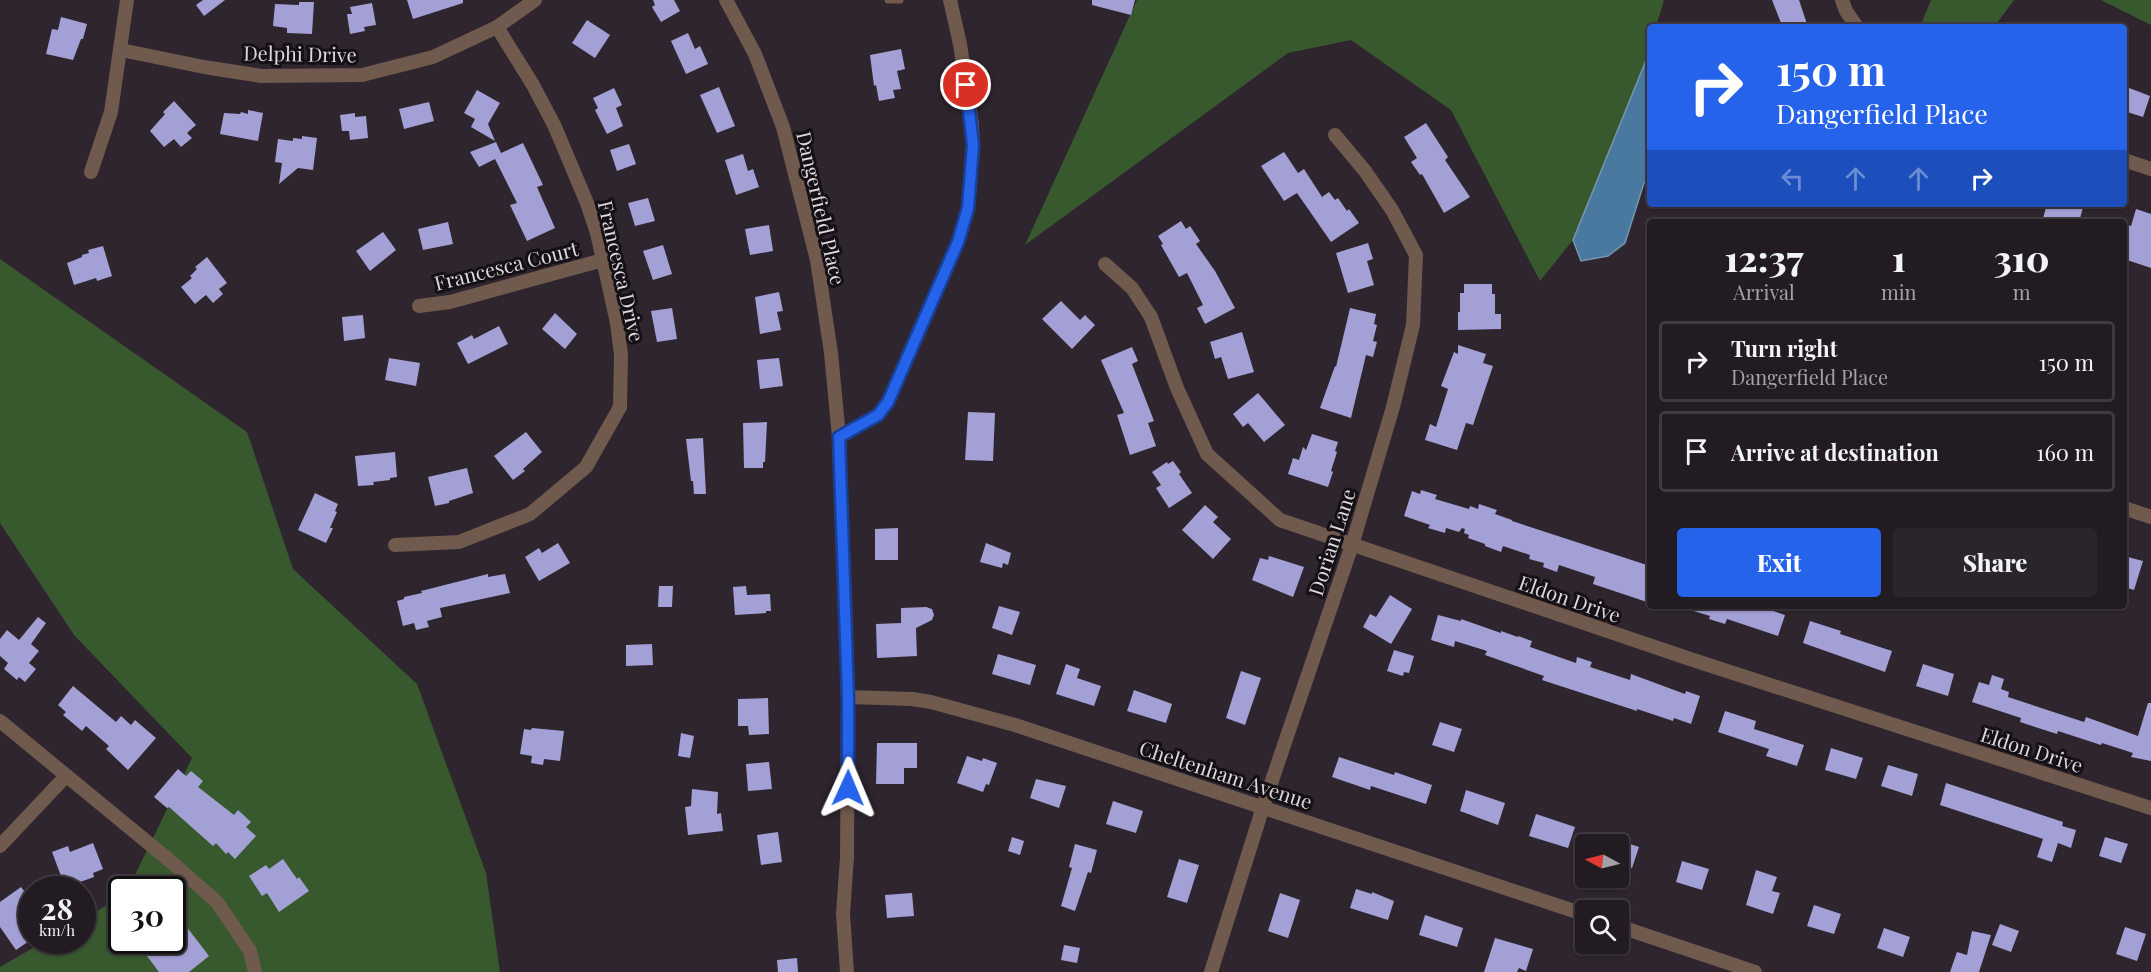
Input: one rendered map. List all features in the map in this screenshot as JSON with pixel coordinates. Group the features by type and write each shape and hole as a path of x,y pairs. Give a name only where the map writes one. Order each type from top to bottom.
{"street":[{"path":"92,172 111,112 127,0"},
{"name":"Delphi Drive","path":"121,50 261,76 362,75 433,57 497,27 535,0"},
{"name":"Dangerfield Place","path":"726,0 755,54 775,102 817,260 831,353 839,437 848,697 847,857 843,914 847,972"},
{"path":"839,437 878,415 888,402 958,242 968,208 973,145 972,125 960,44 950,0"},
{"path":"1842,0 1855,24"},
{"name":"Francesca Drive","path":"396,545 459,542 530,514 586,467 620,407 621,355 603,260 587,203 555,128 533,85 497,27"},
{"name":"Dorian Lane","path":"1211,972 1263,807 1352,545 1393,407 1413,325 1416,255 1392,210 1365,171 1335,135"},
{"path":"2127,161 2151,169"},
{"name":"Francesca Court","path":"419,306 450,302 603,260"},
{"name":"Eldon Drive","path":"1104,264 1132,288 1151,317 1177,388 1207,454 1280,520 1693,660 2151,808"},
{"path":"2127,509 2151,517"},
{"name":"Cheltenham Avenue","path":"848,697 912,699 958,709 1053,737 1575,911"},
{"path":"0,721 217,902 250,951 255,972"},
{"path":"0,846 66,776"},
{"path":"1629,930 1755,972"}],"lane":[{"path":"888,0 900,0"}],"green space":[{"path":"1137,0 1664,0 1657,24 1647,24 1647,58 1573,240 1540,281 1451,110 1351,40 1288,53 1025,245"},
{"path":"1931,0 2014,0 1996,24 1921,24"},
{"path":"2101,0 2151,0 2151,25"},
{"path":"0,259 247,432 293,569 417,684 486,873 500,972 0,972 0,967 22,954 96,954 96,911 108,905 108,954 186,954 186,876 134,876 192,758 74,635 0,523"}],"water":[{"path":"1647,58 1647,180 1625,243 1608,256 1581,261 1573,240"}],"building":[{"path":"203,0 225,0 204,16 196,5"},
{"path":"407,0 463,0 463,3 413,19"},
{"path":"653,0 674,0 680,11 661,22 652,7 655,5"},
{"path":"1092,0 1135,0 1131,15 1092,5"},
{"path":"1772,0 1799,0 1807,24 1781,23"},
{"path":"299,2 314,2 312,34 287,33 287,28 273,26 275,4 299,5"},
{"path":"372,3 376,25 364,27 365,31 350,34 347,14 352,14 350,7"},
{"path":"61,17 87,24 73,60 46,54 52,29 58,30"},
{"path":"587,20 610,35 595,58 572,43"},
{"path":"688,33 695,49 700,46 708,64 686,74 671,41"},
{"path":"901,49 905,69 897,71 901,89 893,90 895,98 879,101 876,85 874,86 870,55"},
{"path":"719,87 735,126 717,133 700,95"},
{"path":"2127,87 2150,96 2143,117 2127,112"},
{"path":"614,88 622,105 616,108 623,126 607,134 595,110 598,108 593,98"},
{"path":"477,90 500,103 488,124 495,141 471,127 475,119 464,113"},
{"path":"174,101 196,125 187,133 192,138 181,147 174,139 164,147 150,131"},
{"path":"429,102 434,121 404,129 399,109"},
{"path":"248,110 263,113 258,141 220,134 224,113 248,114"},
{"path":"355,113 355,117 366,116 368,138 350,140 349,131 342,131 340,115"},
{"path":"1426,123 1448,157 1445,160 1470,197 1444,213 1422,174 1420,175 1411,162 1417,158 1404,137"},
{"path":"302,136 317,138 313,170 298,168 279,184 282,163 275,162 278,139 293,141 293,138 302,139"},
{"path":"496,142 501,153 523,143 543,185 537,187 555,228 527,241 510,205 517,203 495,159 479,167 470,152"},
{"path":"629,144 636,164 617,171 610,150"},
{"path":"1284,152 1298,173 1304,169 1322,197 1329,192 1335,200 1338,198 1359,223 1331,242 1297,193 1284,201 1261,166"},
{"path":"743,154 748,171 753,169 759,187 736,195 725,160"},
{"path":"648,198 655,221 635,226 628,203"},
{"path":"2046,207 2083,207 2080,219 2043,219"},
{"path":"2136,209 2151,214 2151,268 2127,260 2127,225 2131,226"},
{"path":"1181,221 1186,229 1190,226 1200,241 1196,244 1215,271 1235,308 1205,324 1197,308 1203,305 1187,273 1179,277 1158,236"},
{"path":"448,222 453,244 423,250 418,229"},
{"path":"769,225 773,251 750,255 745,229"},
{"path":"383,232 396,250 370,271 356,251"},
{"path":"1368,243 1373,259 1367,261 1374,285 1348,293 1336,253"},
{"path":"663,245 672,274 653,280 643,251"},
{"path":"103,246 112,276 74,285 67,263 89,253 88,250"},
{"path":"207,257 227,283 219,289 223,294 213,303 206,295 195,304 181,287 192,278 190,276 197,269 195,267"},
{"path":"1464,284 1492,284 1492,294 1495,294 1495,314 1501,314 1501,329 1458,330 1460,293 1464,293"},
{"path":"779,292 783,311 777,312 781,330 760,334 755,297"},
{"path":"1061,301 1080,320 1085,315 1095,325 1072,349 1042,319"},
{"path":"672,308 677,339 657,342 651,311"},
{"path":"1350,308 1376,314 1374,324 1377,325 1373,341 1377,342 1373,357 1366,355 1351,418 1320,408 1336,367"},
{"path":"555,313 577,334 565,349 542,329"},
{"path":"363,315 365,338 344,341 342,317"},
{"path":"499,326 508,344 468,364 457,343 472,335 474,339"},
{"path":"1242,332 1254,372 1228,379 1221,357 1215,359 1210,342"},
{"path":"1458,345 1486,354 1483,363 1493,366 1473,425 1466,423 1457,450 1425,440 1430,424 1436,427 1448,389 1441,386 1454,352 1458,354"},
{"path":"1132,347 1138,361 1132,364 1154,421 1148,423 1156,446 1130,455 1117,415 1124,413 1101,360"},
{"path":"389,358 420,363 416,386 385,380"},
{"path":"779,358 783,386 760,389 757,360"},
{"path":"1258,393 1285,425 1264,442 1248,423 1243,427 1233,414"},
{"path":"968,412 995,413 993,461 965,460"},
{"path":"767,422 763,468 744,468 743,423"},
{"path":"526,432 542,452 523,469 525,471 513,480 494,456"},
{"path":"1312,434 1338,442 1328,487 1288,474 1293,458 1299,460 1303,447 1306,450"},
{"path":"703,438 706,494 694,494 686,439"},
{"path":"395,452 397,477 373,482 374,485 358,486 355,456"},
{"path":"1173,461 1192,493 1169,508 1156,488 1161,485 1152,472 1167,462 1168,464"},
{"path":"467,468 473,493 435,506 428,477"},
{"path":"1421,490 1437,495 1435,499 1469,509 1470,506 1478,509 1479,504 1497,510 1495,514 1512,521 1647,565 1647,602 1593,584 1595,577 1559,565 1557,572 1543,567 1544,563 1529,559 1530,555 1503,546 1501,552 1485,546 1485,544 1468,538 1469,535 1464,533 1465,529 1462,528 1459,532 1446,528 1445,533 1428,528 1430,525 1404,516 1412,491 1420,494"},
{"path":"315,493 338,504 330,528 333,528 326,543 298,530"},
{"path":"1205,505 1218,517 1213,522 1231,539 1213,559 1182,530"},
{"path":"898,528 898,560 875,560 875,529"},
{"path":"558,543 570,563 539,581 525,557 539,548 542,553"},
{"path":"986,543 1011,553 1008,565 1003,563 1002,568 980,562"},
{"path":"1269,556 1304,567 1293,597 1252,580 1260,558 1268,560"},
{"path":"2127,557 2143,561 2134,590 2127,588"},
{"path":"488,574 488,577 505,574 510,593 440,608 442,617 427,621 429,627 416,630 414,623 403,626 397,601 422,593 421,591"},
{"path":"659,586 673,586 672,607 658,607"},
{"path":"746,586 747,595 770,594 771,611 735,615 733,587"},
{"path":"1390,595 1412,609 1391,644 1363,627 1370,614 1376,617"},
{"path":"999,606 1020,612 1012,635 992,628"},
{"path":"926,607 932,609 934,615 932,620 916,628 917,656 877,658 876,624 901,623 901,608"},
{"path":"1687,609 1767,609 1785,615 1778,636 1727,619 1725,624 1709,619 1710,616"},
{"path":"1438,615 1461,621 1461,619 1501,633 1501,631 1518,636 1532,641 1530,647 1576,663 1577,657 1592,662 1590,667 1630,680 1631,674 1685,694 1686,691 1700,696 1691,724 1674,718 1673,721 1637,709 1637,711 1542,680 1544,676 1485,655 1487,651 1455,641 1454,647 1431,640"},
{"path":"38,617 46,623 31,644 39,651 29,663 36,669 25,682 19,677 17,680 4,669 8,663 0,656 0,639 7,630 19,640"},
{"path":"1810,621 1841,631 1840,634 1892,651 1885,672 1803,643"},
{"path":"652,644 653,665 626,666 626,645"},
{"path":"1394,650 1414,656 1409,673 1404,672 1403,676 1387,671"},
{"path":"998,654 1036,665 1030,685 992,674"},
{"path":"1066,664 1080,669 1077,678 1101,686 1094,706 1056,694"},
{"path":"1923,664 1954,674 1948,696 1916,686"},
{"path":"1241,671 1261,678 1245,725 1226,718"},
{"path":"1992,675 2004,679 2001,689 2009,692 2008,697 2084,722 2086,717 2138,736 2148,703 2151,703 2151,761 2131,757 2133,753 2102,743 2101,745 2058,731 2057,734 2020,722 2021,718 1972,702 1979,682 1989,685"},
{"path":"73,686 116,722 121,716 131,725 135,720 156,738 128,770 106,749 109,746 86,726 82,731 63,715 66,712 58,705"},
{"path":"1134,690 1172,704 1166,723 1127,711"},
{"path":"768,698 769,734 749,735 748,726 738,726 738,699"},
{"path":"1725,711 1756,721 1754,729 1804,745 1797,766 1766,756 1769,749 1718,732"},
{"path":"1440,722 1462,729 1454,752 1432,745"},
{"path":"532,728 564,731 560,761 544,759 543,765 531,763 532,756 520,754 524,729 531,730"},
{"path":"681,733 694,736 690,758 678,756"},
{"path":"877,743 917,743 917,768 904,768 904,784 876,784"},
{"path":"1831,748 1863,758 1856,779 1825,770"},
{"path":"967,756 997,763 989,785 986,784 983,792 957,783"},
{"path":"1339,757 1432,785 1426,804 1371,786 1370,790 1332,777"},
{"path":"769,762 772,789 748,791 746,764"},
{"path":"1888,765 1918,774 1912,796 1881,786"},
{"path":"178,769 186,776 191,771 203,781 198,787 234,815 238,810 251,822 246,827 256,836 235,859 228,852 226,854 216,843 213,846 169,807 167,808 154,797"},
{"path":"1036,779 1066,786 1059,808 1030,798"},
{"path":"1946,783 2063,822 2062,826 2076,830 2071,848 2058,843 2052,862 2037,857 2043,839 1940,805"},
{"path":"692,789 718,792 717,814 721,813 723,831 688,835 685,807 691,806"},
{"path":"1466,790 1505,803 1498,825 1460,811"},
{"path":"1113,801 1143,811 1136,833 1106,824"},
{"path":"1536,814 1575,827 1568,848 1529,836"},
{"path":"778,832 782,862 761,865 757,835"},
{"path":"1012,837 1024,841 1020,855 1008,851"},
{"path":"2105,837 2128,844 2121,863 2099,856"},
{"path":"93,843 103,869 93,873 94,876 61,876 52,852 68,846 70,852"},
{"path":"1075,844 1097,850 1091,873 1088,872 1075,911 1061,906 1072,868 1069,867"},
{"path":"1629,844 1639,847 1632,868 1629,867"},
{"path":"283,859 309,891 279,912 267,893 262,896 249,876 266,865 269,869"},
{"path":"1179,859 1199,865 1187,903 1167,897"},
{"path":"1682,861 1709,869 1702,890 1676,882"},
{"path":"1756,870 1777,877 1772,891 1780,893 1773,914 1746,905"},
{"path":"18,889 18,949 16,950 0,927 0,902"},
{"path":"1356,889 1372,894 1372,892 1394,901 1388,920 1350,908"},
{"path":"912,893 914,916 887,918 885,895"},
{"path":"1280,893 1300,900 1288,938 1268,931"},
{"path":"1814,905 1841,914 1834,934 1807,926"},
{"path":"1425,915 1463,928 1457,947 1419,935"},
{"path":"2000,924 2019,931 2011,952 1992,945"},
{"path":"186,926 209,956 189,972 159,972 147,956 149,954 186,954"},
{"path":"2125,927 2146,934 2137,961 2116,954"},
{"path":"1884,928 1910,937 1903,957 1877,948"},
{"path":"1972,931 1991,935 1979,972 1950,972 1957,952 1967,955"},
{"path":"1495,938 1533,949 1526,971 1519,968 1517,972 1484,972"},
{"path":"1064,945 1080,948 1077,963 1061,960"},
{"path":"797,958 798,972 778,972 777,960"}],"route":[{"path":"848,788 848,697 839,437 878,415 884,409 895,390 909,351 958,242 968,208 973,145 966,85"}]}
